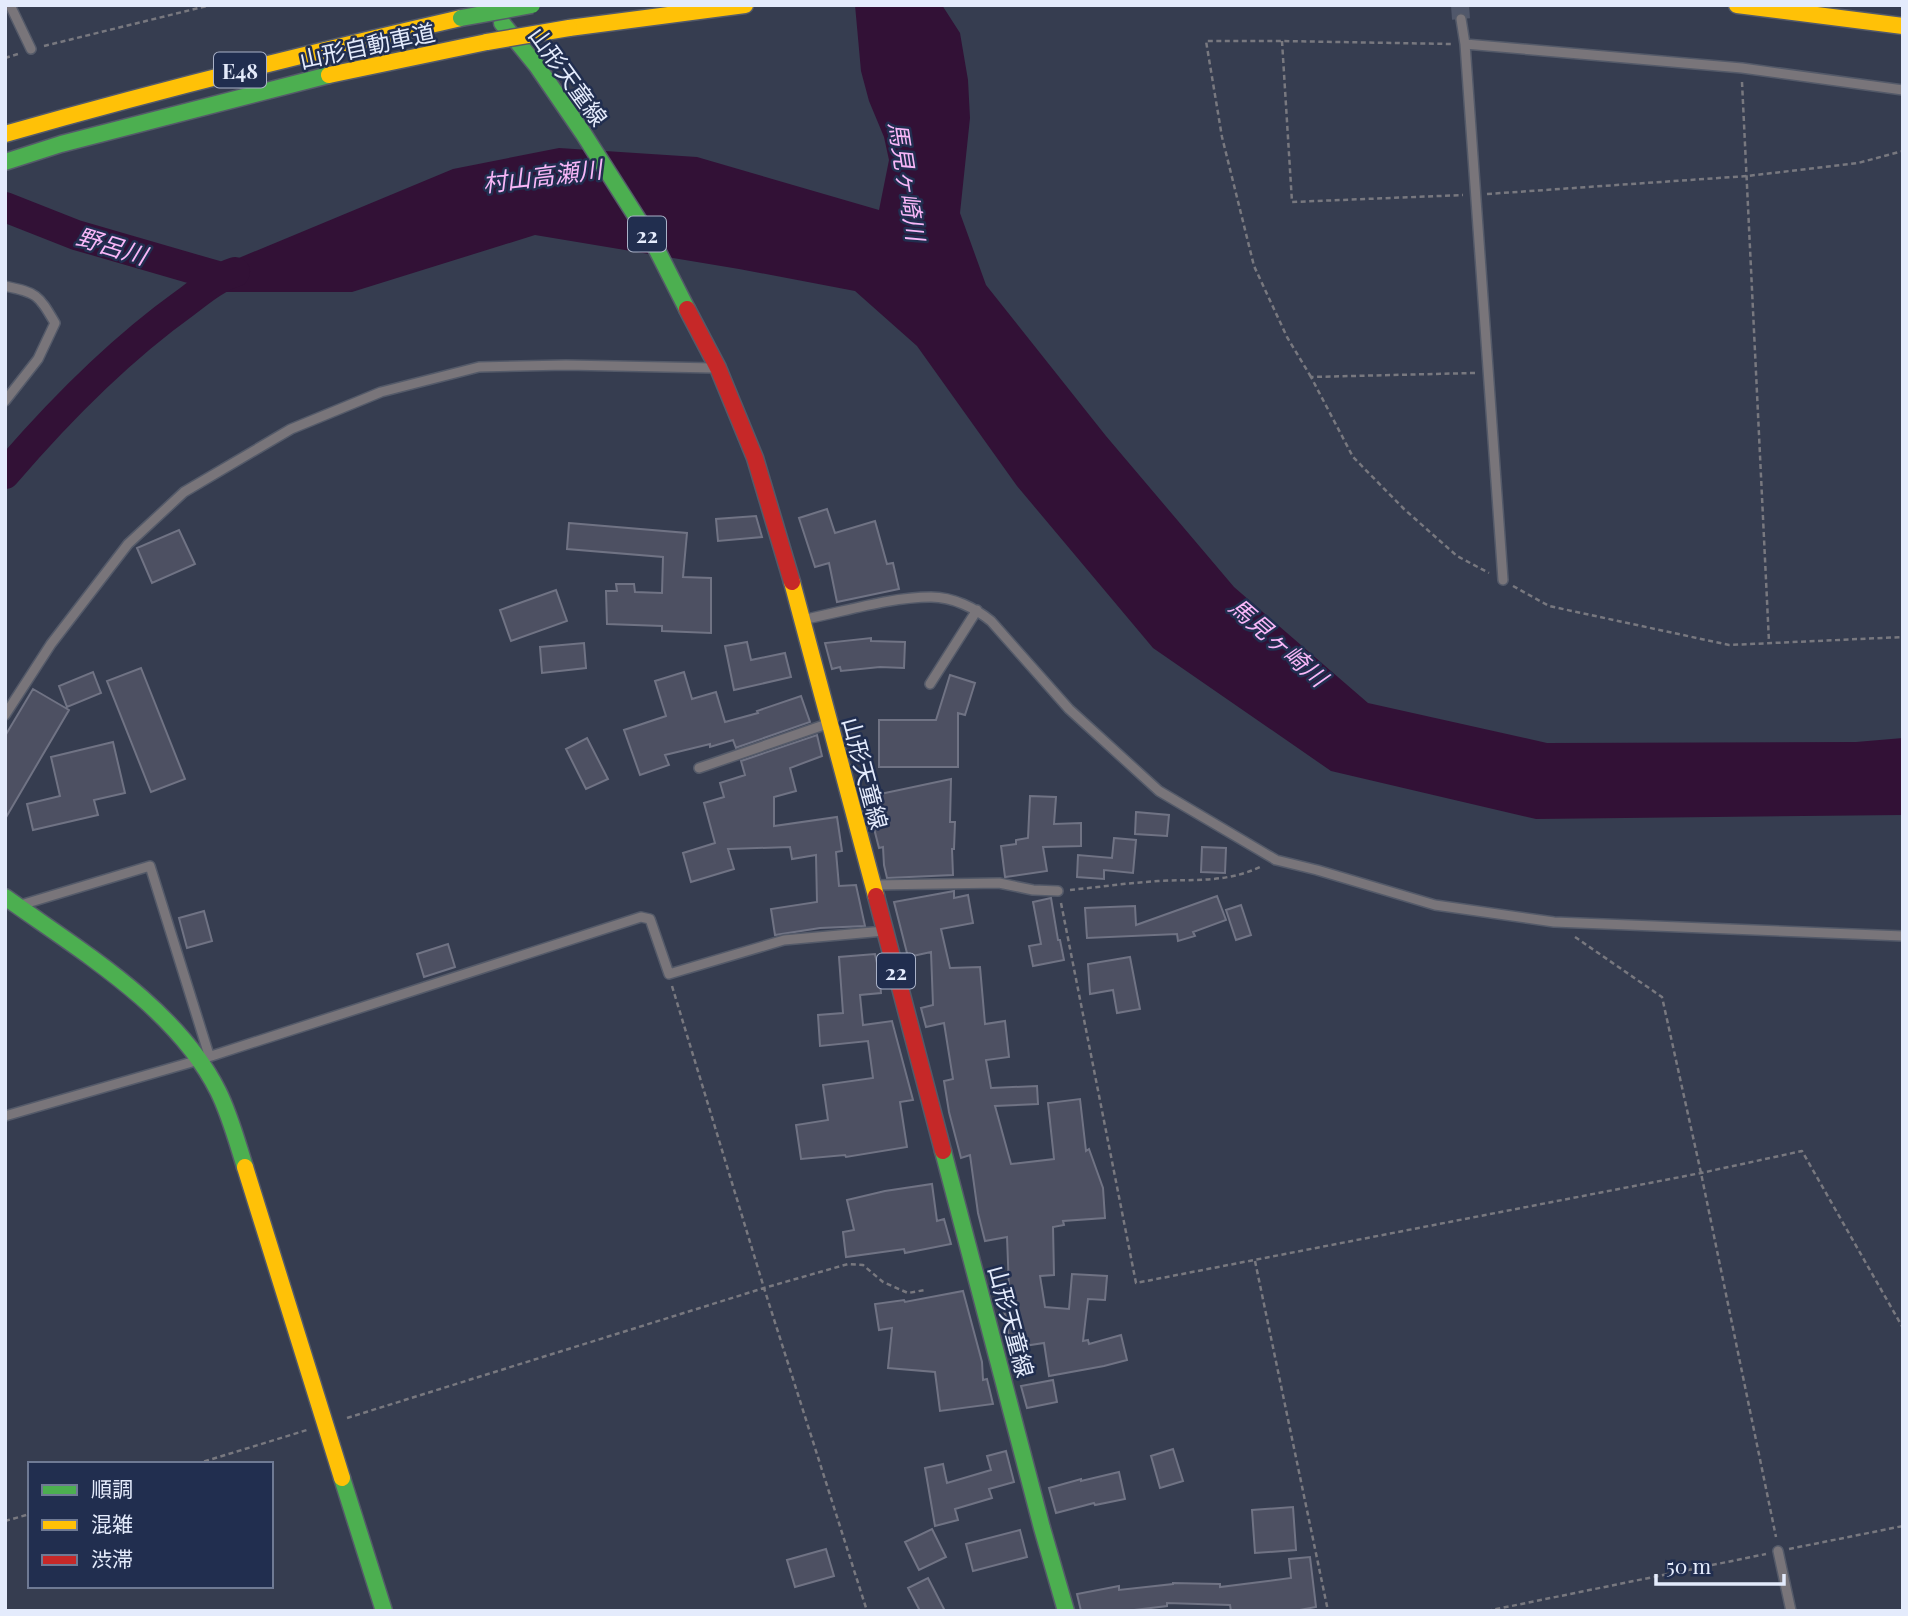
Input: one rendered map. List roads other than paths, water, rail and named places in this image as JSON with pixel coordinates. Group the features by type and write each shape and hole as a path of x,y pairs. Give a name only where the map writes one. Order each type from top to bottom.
{"main road":[{"name":"山形天童線","path":"487,5 537,66 655,246 718,368 755,458 803,620 1066,1611"},
{"name":"山形自動車道","path":"13,132 289,58 461,18 532,5"},
{"name":"山形自動車道","path":"5,162 61,144 342,72 487,42 745,5"},
{"path":"1737,5 1903,26"},
{"path":"12,902 128,986 204,1057 237,1142 384,1611"}],"lane":[{"path":"10,5 31,49"},
{"path":"1461,19 1465,44 1503,580"},
{"path":"1465,44 1742,68 1903,90"},
{"path":"5,286 33,292 55,323 38,359 5,401"},
{"path":"5,715 51,644 128,544 184,492 291,429 381,392 479,367 566,365 718,368"},
{"path":"803,620 902,599 934,597 977,610 991,621 1069,709 1159,791 1276,860 1435,905 1554,922 1903,936"},
{"path":"930,684 977,610"},
{"path":"699,768 829,723"},
{"path":"12,902 150,866 204,1057"},
{"path":"873,885 999,883 1033,890 1058,891"},
{"path":"5,1116 204,1057 641,917 650,919 668,974 784,940 886,931"},
{"path":"1778,1551 1791,1611"}],"water":[{"name":"馬見ヶ崎川","path":"855,5 942,5 960,33 968,80 970,118 960,213 986,285 1106,436 1234,587 1368,703 1547,743 1856,742 1903,738 1903,815 1536,819 1331,771 1153,648 1017,486 917,346 855,291 535,235 352,292 200,292 205,272 453,169 559,148 697,157 879,210 889,160 884,137 869,101 861,71"}],"waterway":[{"name":"野呂川","path":"5,207 76,235 221,277"},
{"name":"村山高瀬川","path":"5,474 46,427 136,341 203,290 235,272"}],"tunnel":[{"path":"1460,5 1461,19"}]}
